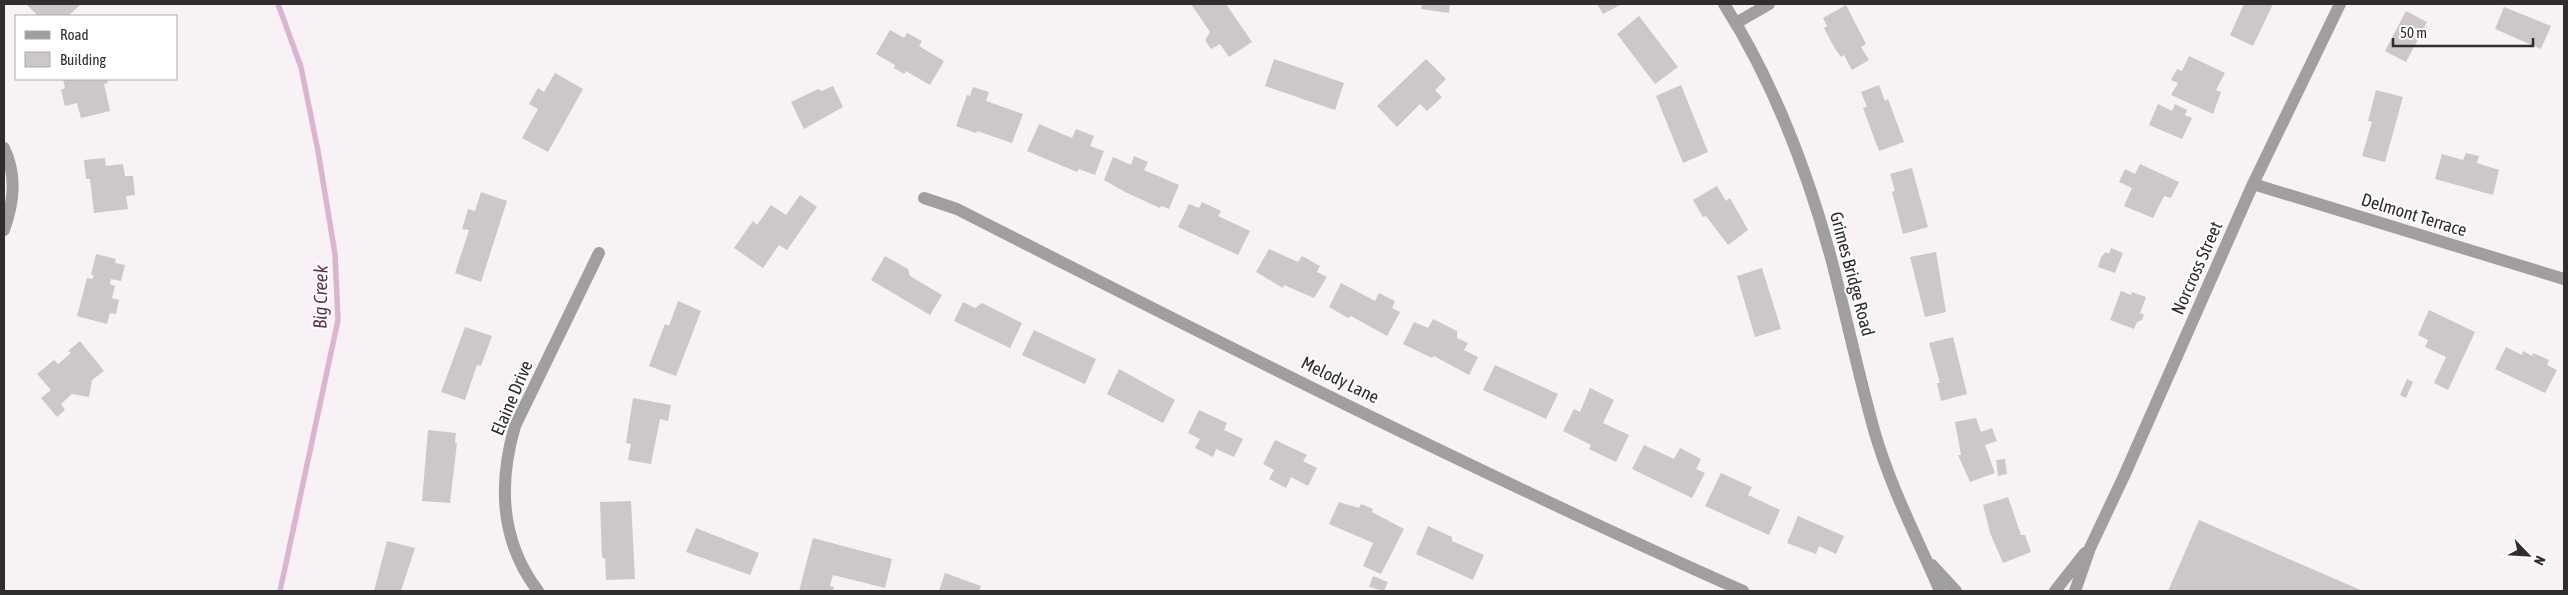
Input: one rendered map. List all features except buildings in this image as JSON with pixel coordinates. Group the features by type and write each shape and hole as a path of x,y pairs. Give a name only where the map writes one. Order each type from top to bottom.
{"street":[{"name":"Grimes Bridge Road","path":"1724,4 1736,23 1779,108 1812,194 1831,258 1874,432 1899,502 1940,591"},
{"path":"1736,23 1769,4"},
{"name":"Norcross Street","path":"2075,591 2090,548 2124,476 2253,184 2340,4"},
{"path":"4,148 14,183 12,208 4,230"},
{"name":"Delmont Terrace","path":"2253,184 2564,279"},
{"name":"Melody Lane","path":"924,198 957,209 1172,318 1515,485 1742,591"},
{"name":"Elaine Drive","path":"538,591 530,581 510,534 505,512 506,457 515,426 599,253"},
{"name":"Norcross Street","path":"2055,591 2090,548"},
{"name":"Grimes Bridge Road","path":"1927,560 1956,591"}],"waterway":[{"name":"Big Creek","path":"278,4 301,67 318,151 335,254 338,320 280,591"}]}
